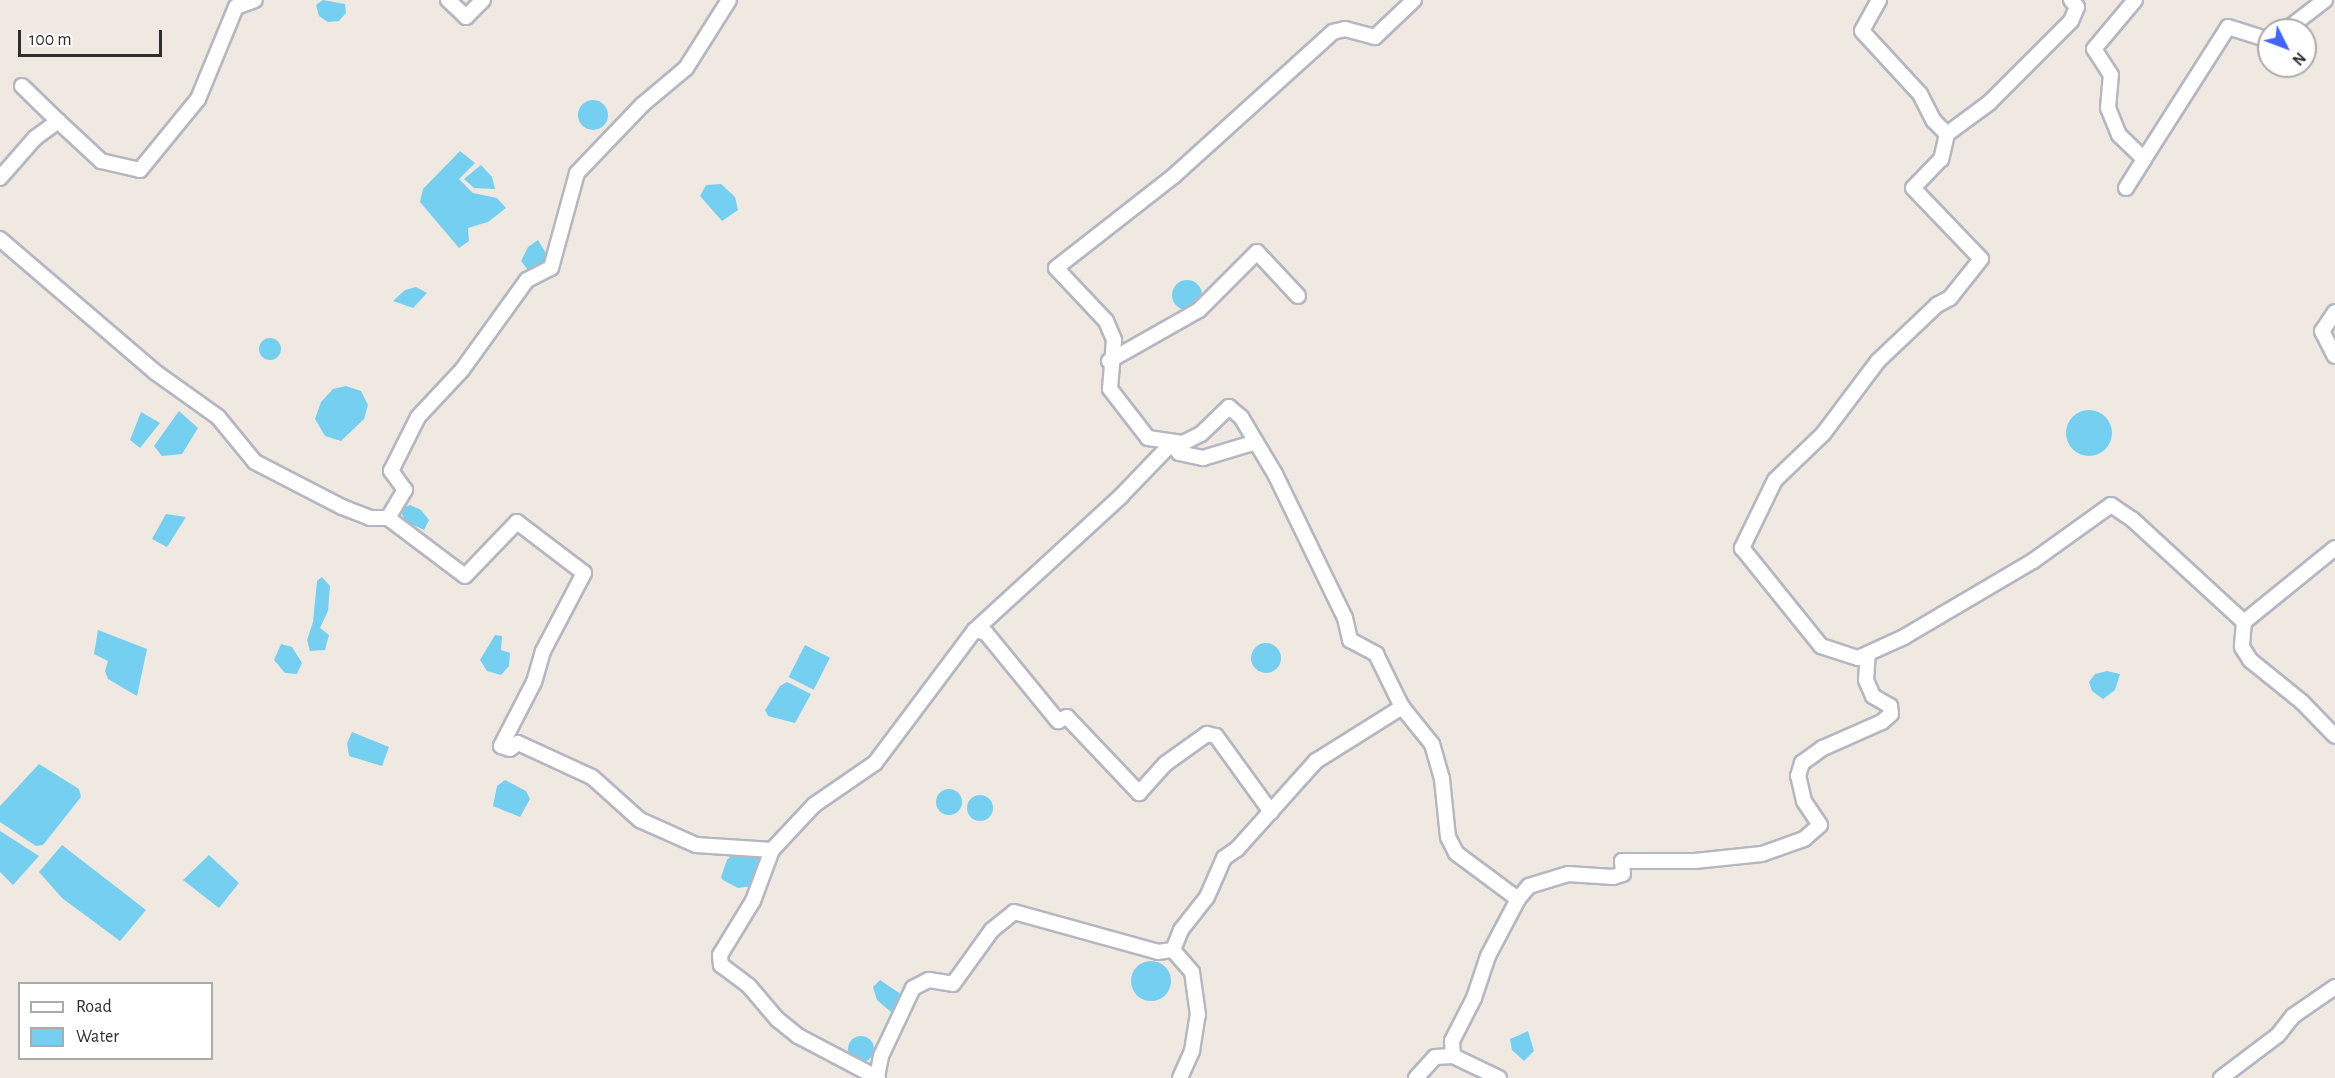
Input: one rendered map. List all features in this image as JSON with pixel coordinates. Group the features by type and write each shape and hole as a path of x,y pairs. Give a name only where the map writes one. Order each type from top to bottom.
{"street":[{"path":"22,86 100,161 140,170 198,99 236,7 255,0"},
{"path":"448,0 466,17 483,0"},
{"path":"388,518 405,490 391,471 418,417 462,370 527,280 551,268 577,173 642,105 686,68 729,0"},
{"path":"1414,0 1375,37 1345,29 1333,32 1175,175 1056,268 1106,321 1114,340 1109,361 1110,389 1149,438 1183,443 1201,434 1229,407 1241,417 1253,443 1275,474 1345,618 1350,640 1376,654 1402,707 1432,744 1442,779 1448,837 1456,853 1518,899"},
{"path":"1879,0 1862,31 1920,94 1934,120 1947,134"},
{"path":"2071,0 2077,7 2071,21 2043,47 2030,65 1947,134 1941,159 1913,188 1981,259 1950,298 1937,305 1878,361 1823,434 1775,480 1742,548 1821,646 1858,658 2032,561 2110,505 2132,519 2244,622"},
{"path":"2135,0 2094,49 2111,75 2108,108 2119,135 2144,159"},
{"path":"2302,18 2325,0"},
{"path":"2126,188 2228,27 2257,36"},
{"path":"0,178 35,138 58,121"},
{"path":"0,239 155,372 218,417 255,462 342,507 370,518 388,518 465,576 518,522 584,573 543,651 534,681 501,746 510,749 518,743 592,777 640,820 696,845 772,850"},
{"path":"1109,361 1199,310 1257,252 1298,296"},
{"path":"2335,312 2322,331 2335,356"},
{"path":"1172,443 1179,453 1203,458 1253,443"},
{"path":"1172,443 1121,496 975,630 875,763 814,805 772,850 753,901 720,955 721,965 749,986 777,1019 798,1036 878,1078 881,1056 913,988 929,980 953,984 992,930 1014,912 1158,952 1173,950"},
{"path":"2335,548 2244,622 2242,647 2250,660 2302,702 2335,736"},
{"path":"975,630 986,633 1058,721 1067,717 1139,793 1165,764 1207,734 1216,736 1271,812"},
{"path":"1453,1056 1452,1041 1518,899 1529,886 1568,874 1613,877 1623,874 1622,861 1735,858 1762,854 1804,839 1820,825 1804,801 1798,776 1802,763 1822,748 1882,722 1890,714 1890,706 1873,696 1866,680 1868,654"},
{"path":"1173,950 1181,930 1208,897 1224,858 1237,849 1316,761 1402,707"},
{"path":"1173,950 1192,972 1198,1015 1192,1051 1180,1078"},
{"path":"2222,1078 2269,1042 2293,1016 2335,987"},
{"path":"1416,1078 1435,1057 1453,1056 1499,1078"}],"water":[{"path":"323,0 345,4 346,13 339,21 328,22 319,16 316,5"},
{"path":"593,100 604,104 608,115 604,126 593,130 582,126 578,115 582,104"},
{"path":"460,151 475,163 459,179 473,193 497,198 506,208 488,222 468,228 469,241 459,248 420,202 423,189"},
{"path":"481,165 492,177 495,189 474,188 464,179"},
{"path":"721,184 735,197 738,210 722,221 700,196 706,185"},
{"path":"538,240 547,255 546,265 538,273 528,270 521,261 528,247"},
{"path":"1187,280 1197,285 1202,295 1197,305 1187,310 1177,305 1172,295 1177,285"},
{"path":"416,287 427,293 413,308 393,301 405,290"},
{"path":"270,338 278,341 281,349 278,357 270,360 262,357 259,349 262,341"},
{"path":"346,386 361,391 368,405 364,419 341,441 325,436 315,419 321,402 333,389"},
{"path":"2089,410 2105,417 2112,433 2105,449 2089,456 2073,449 2066,433 2073,417"},
{"path":"179,411 198,428 182,454 162,456 154,446"},
{"path":"141,412 160,423 140,448 130,440"},
{"path":"410,505 421,510 429,520 424,530 405,521 400,509"},
{"path":"166,514 186,517 167,547 152,539"},
{"path":"322,577 330,586 328,611 320,628 329,635 325,650 310,651 307,640 313,622 317,581"},
{"path":"98,630 147,649 137,696 108,679 105,671 108,661 94,654"},
{"path":"495,635 502,636 501,650 510,653 509,666 501,675 487,671 480,660"},
{"path":"1266,643 1276,648 1281,658 1276,668 1266,673 1256,668 1251,658 1256,648"},
{"path":"281,644 292,647 302,663 297,674 285,673 274,660"},
{"path":"805,645 830,658 814,690 789,677"},
{"path":"2107,671 2120,674 2115,690 2103,699 2092,691 2089,682 2095,674"},
{"path":"787,682 811,694 795,723 768,716 765,710 780,686"},
{"path":"352,732 389,747 382,766 349,756 347,743"},
{"path":"39,764 79,789 81,797 43,845 36,846 0,822 0,806"},
{"path":"505,780 526,791 530,799 520,817 493,806 497,786"},
{"path":"949,789 958,793 962,802 958,811 949,815 940,811 936,802 940,793"},
{"path":"980,795 989,799 993,808 989,817 980,821 971,817 967,808 971,799"},
{"path":"0,831 39,856 13,885 0,872"},
{"path":"62,845 146,910 120,941 62,898 39,872"},
{"path":"750,852 764,857 752,886 738,888 723,880 721,877 727,860 734,853"},
{"path":"209,855 239,883 219,908 183,880"},
{"path":"1151,961 1165,967 1171,981 1165,995 1151,1001 1137,995 1131,981 1137,967"},
{"path":"880,980 902,995 891,1012 877,1000 873,987"},
{"path":"1528,1031 1534,1051 1524,1061 1512,1050 1510,1039"},
{"path":"861,1036 870,1040 874,1049 870,1058 861,1062 852,1058 848,1049 852,1040"}]}
